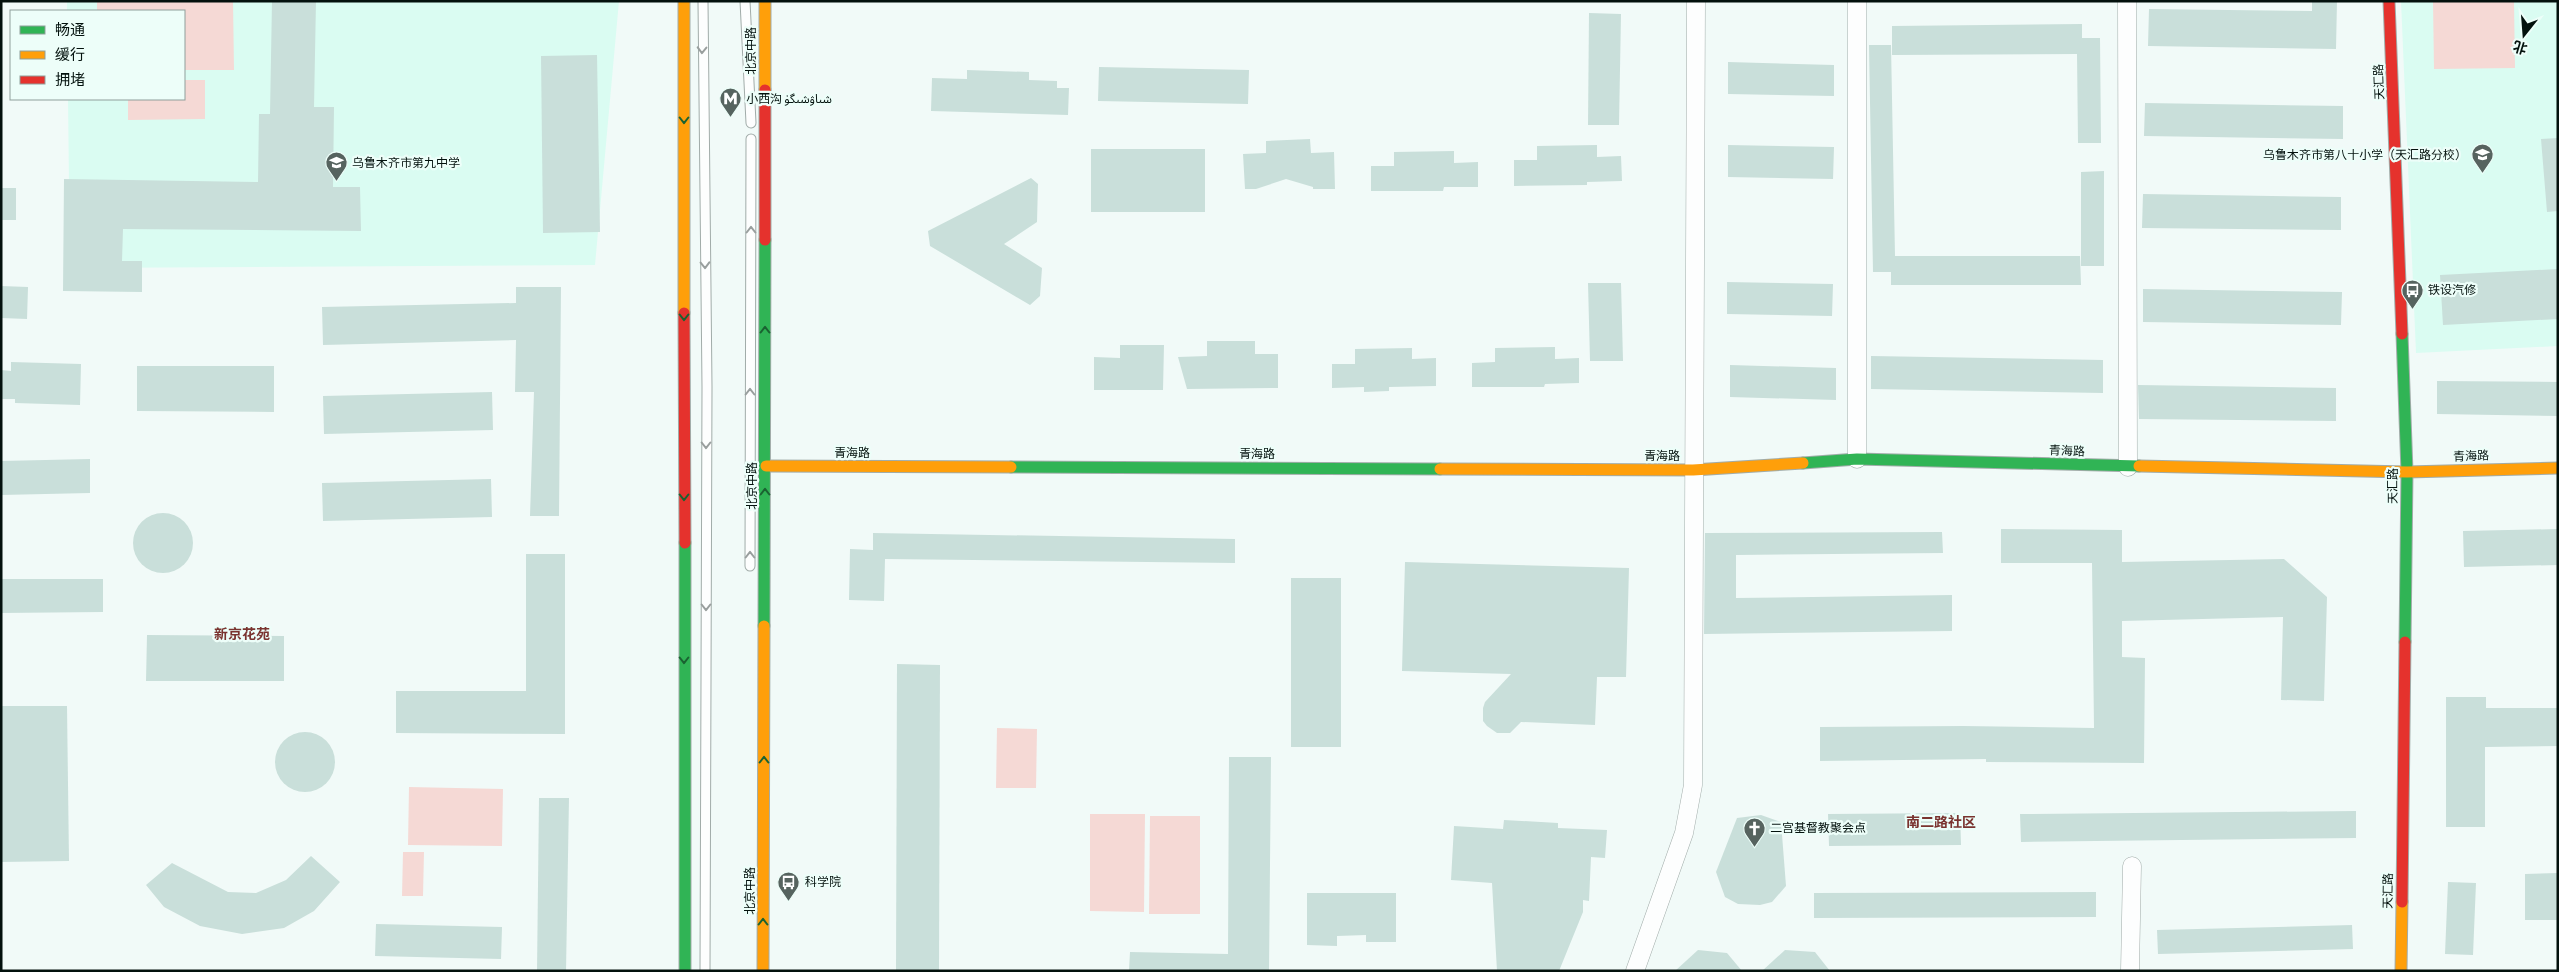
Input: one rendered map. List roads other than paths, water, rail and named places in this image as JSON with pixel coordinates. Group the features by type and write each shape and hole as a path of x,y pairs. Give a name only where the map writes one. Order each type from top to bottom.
{"street":[{"path":"684,1 684,971"},
{"name":"北京中路","path":"763,971 766,466 765,1"},
{"path":"1635,971 1684,833 1693,785 1696,1"},
{"path":"1857,1 1858,459"},
{"path":"2126,1 2128,467"},
{"name":"天汇路","path":"2389,1 2407,472 2401,971"},
{"name":"青海路","path":"766,466 1693,470 1858,459 2128,467 2407,472 2558,468"},
{"path":"2130,971 2132,866"}],"lane":[{"path":"703,1 707,387 705,971"},
{"path":"745,1 751,112 750,577"}],"place":[{"name":"小西沟 شىاۋشىگۈ","path":"730,118"},
{"name":"乌鲁木齐市第八十小学（天汇路分校）","path":"2483,174"},
{"name":"乌鲁木齐市第九中学","path":"336,182"},
{"name":"铁设汽修","path":"2412,309"},
{"name":"二宫基督教聚会点","path":"1754,847"},
{"name":"科学院","path":"789,901"}],"district":[{"name":"新京花苑","path":"242,634"},
{"name":"南二路社区","path":"1941,822"}]}
